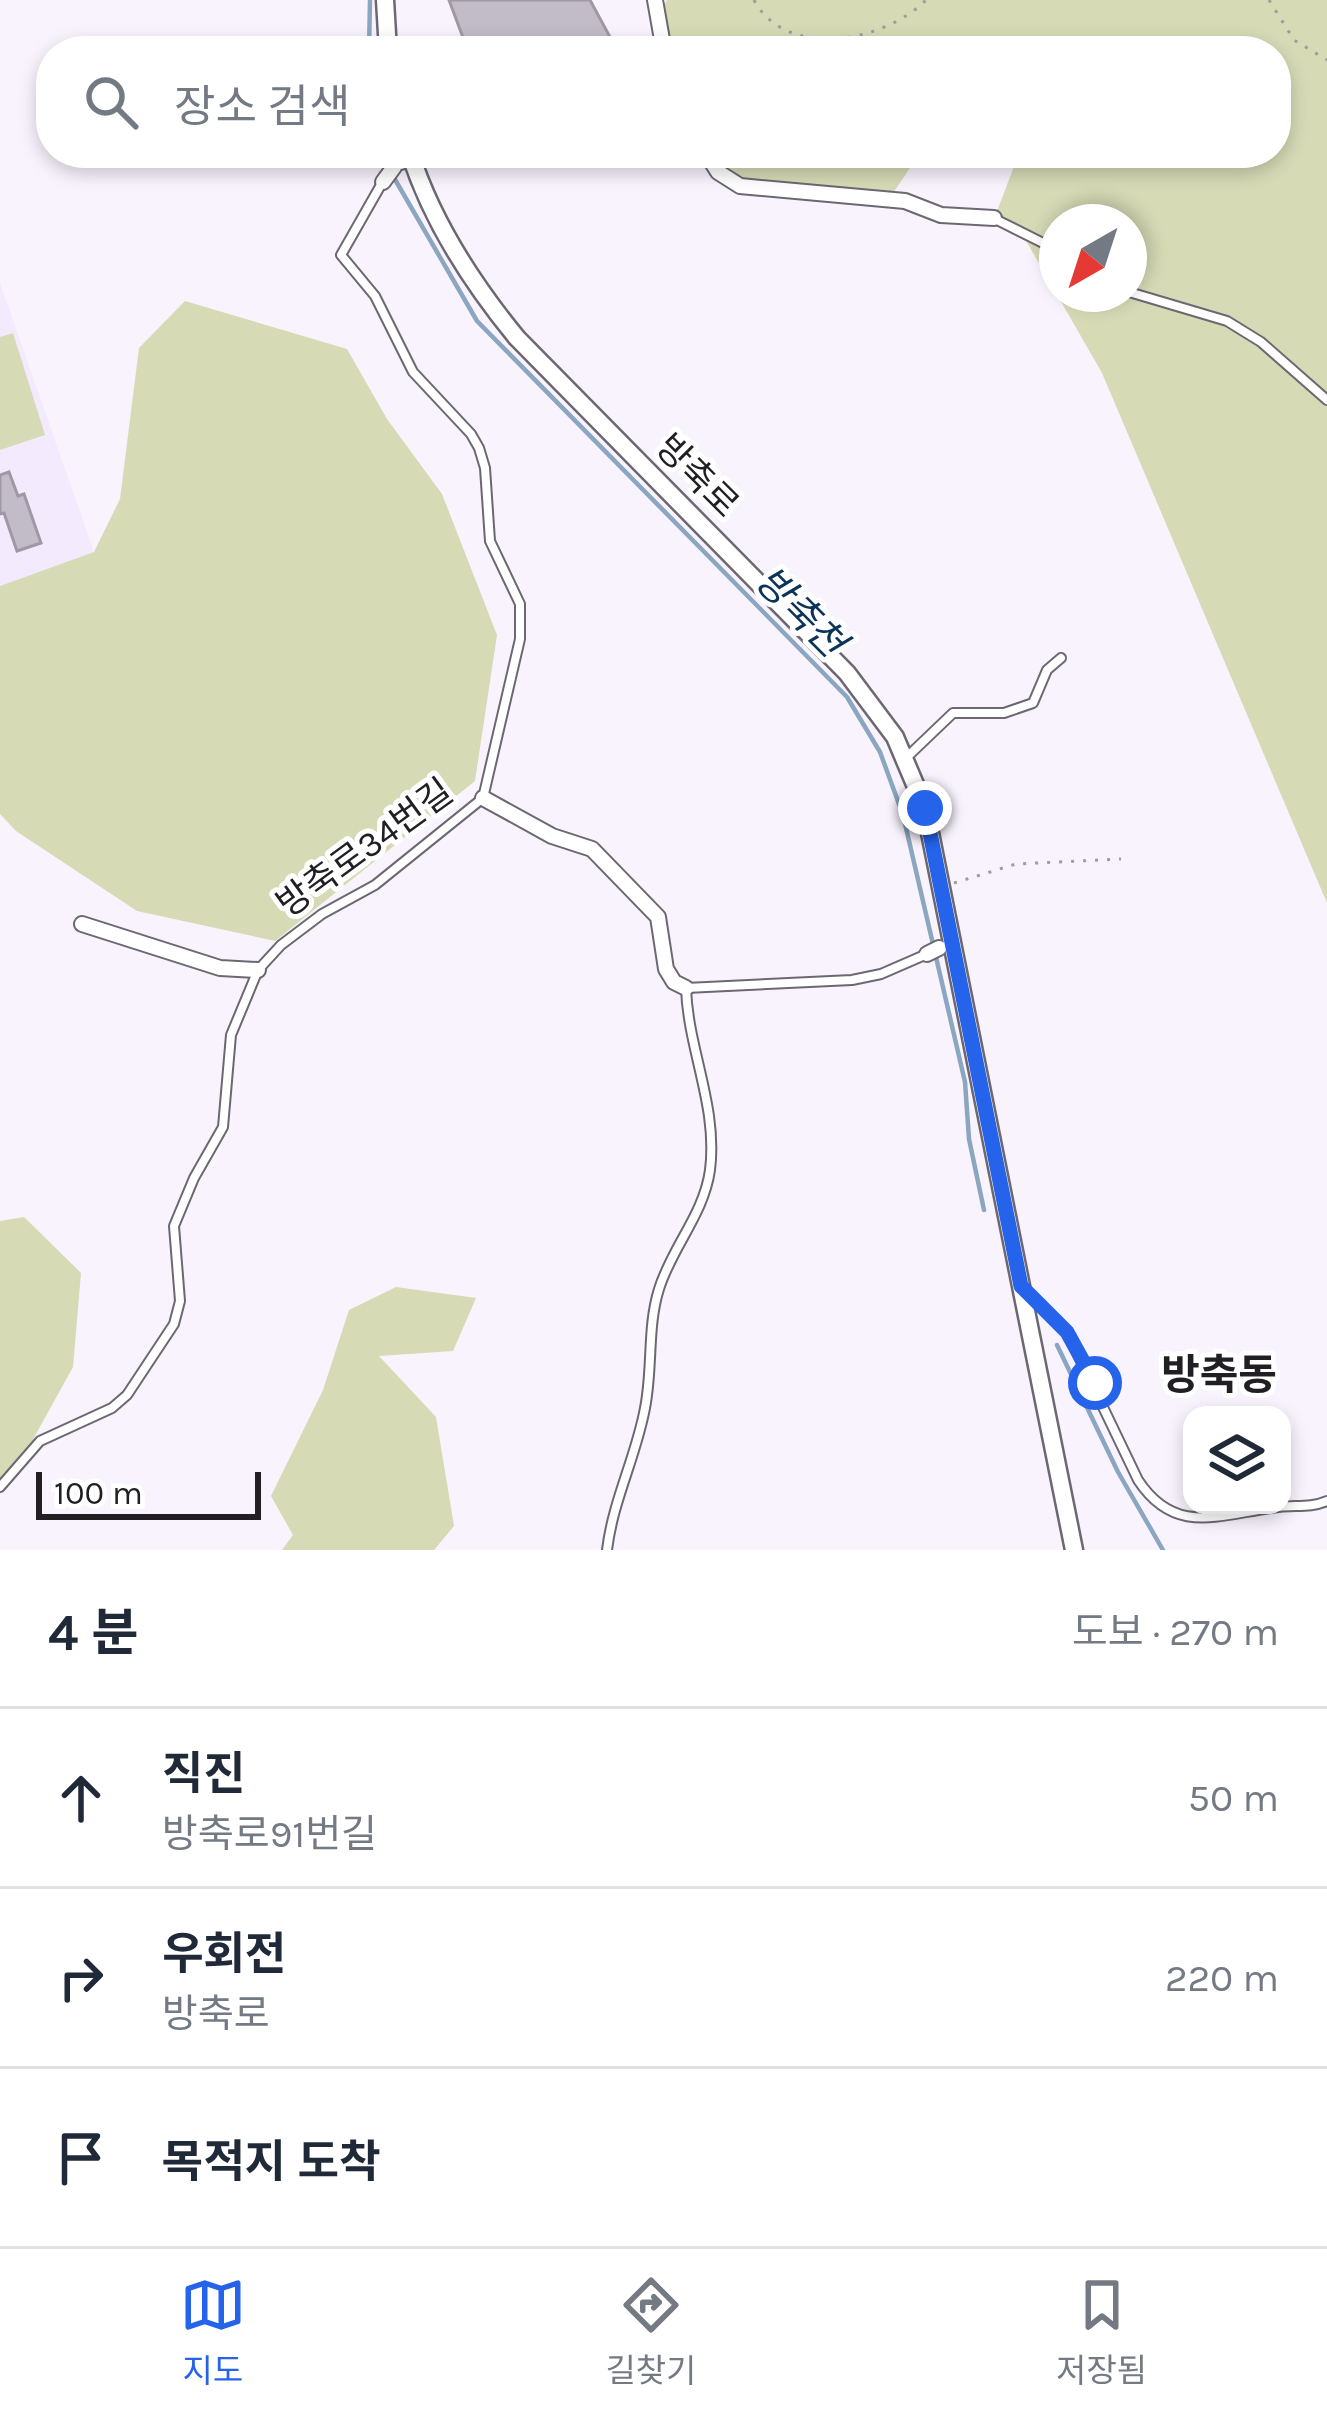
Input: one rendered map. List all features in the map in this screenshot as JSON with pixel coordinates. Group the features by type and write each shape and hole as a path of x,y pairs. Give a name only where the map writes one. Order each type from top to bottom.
{"street":[{"path":"385,0 387,36"},
{"path":"655,0 661,36"},
{"name":"방축로34번길","path":"383,182 398,168"},
{"name":"방축로","path":"410,168 479,292 518,338 848,673 875,705 906,758 925,808 940,887 939,947 1021,1286 1075,1550"},
{"path":"715,168 740,186 905,201 941,215 994,218"},
{"path":"483,798 552,836 592,849 658,917 666,968 674,982 686,988"},
{"path":"82,924 220,968 258,970"}],"lane":[{"name":"방축로34번길","path":"0,1487 40,1441 112,1408 127,1395 174,1324 180,1301 174,1226 223,1127 231,1035 258,970 281,945 322,914 375,885 483,798 520,638 520,604 490,541 479,448 413,372 375,296 341,255 383,182"},
{"path":"994,218 1039,241"},
{"path":"1147,297 1227,321 1261,342 1327,400"},
{"path":"906,758 953,713 1004,713 1033,703 1047,670 1061,658"},
{"path":"607,1550 612,1510 641,1430 651,1381 651,1319 660,1284 702,1202 710,1174 708,1095 687,1023 686,988 852,980 881,974 939,947"},
{"path":"1021,1286 1067,1332 1138,1480 1149,1498 1166,1511 1197,1519 1327,1501"}],"path":[{"path":"754,0 763,17 794,36"},
{"path":"837,36 885,28 909,16 926,0"},
{"path":"1269,0 1294,40 1327,60"},
{"path":"940,887 1016,864 1121,860"}],"shaded area":[{"path":"0,283 94,552 0,586"}],"green space":[{"path":"667,0 1327,0 1327,903 1102,373 1067,312 1147,312 1147,204 1039,204 1039,263 1025,239 996,214 1013,168 1291,168 1291,36 667,36 662,9"},
{"path":"723,168 910,168 891,196 747,183"},
{"path":"185,301 347,349 387,419 442,494 497,635 475,781 275,941 137,911 16,831 0,814 0,586 94,552 120,499 139,348"},
{"path":"13,333 45,435 0,450 0,337"},
{"path":"24,1217 81,1273 73,1367 31,1443 0,1479 0,1221"},
{"path":"396,1287 476,1298 453,1351 379,1356 436,1417 454,1526 434,1550 282,1550 293,1535 271,1496 323,1390 349,1310"}],"building":[{"path":"449,0 590,0 609,36 462,36"},
{"path":"9,472 18,496 24,494 41,543 17,551 4,513 0,514 0,475"}],"waterway":[{"name":"방축천","path":"369,36 370,0"},
{"name":"방축천","path":"393,176 477,321 847,697 880,752 903,815 965,1082 969,1139 984,1210"},
{"name":"방축천","path":"1057,1345 1118,1472 1163,1550"}],"district":[{"name":"방축동","path":"1219,1374"}],"route":[{"path":"925,808 1021,1286 1067,1332 1095,1383"}]}
